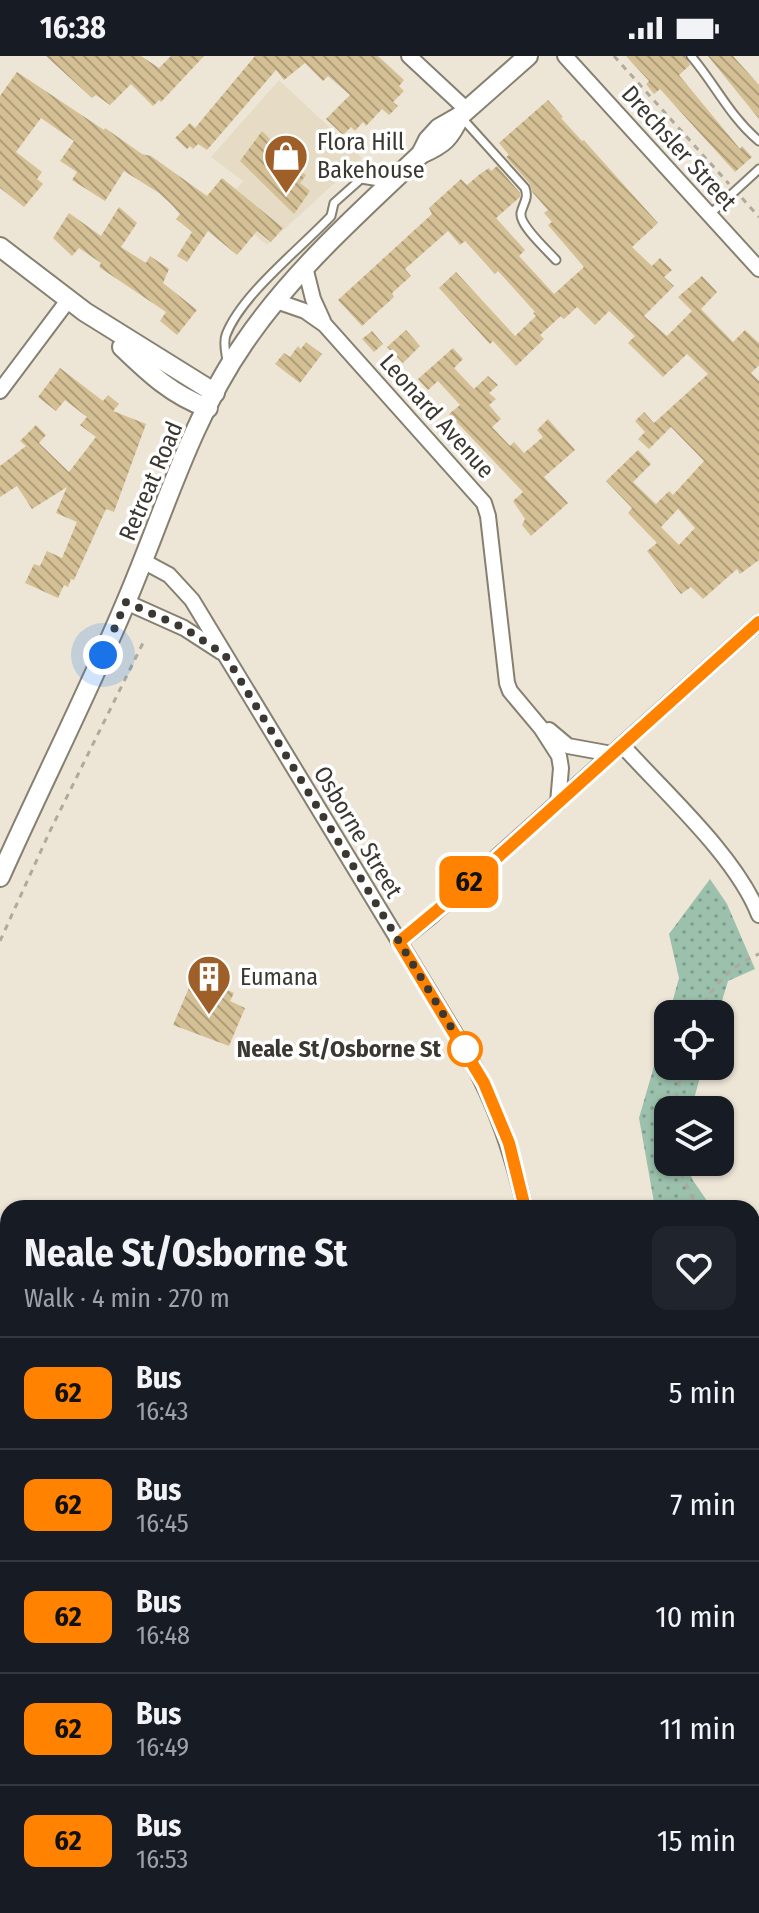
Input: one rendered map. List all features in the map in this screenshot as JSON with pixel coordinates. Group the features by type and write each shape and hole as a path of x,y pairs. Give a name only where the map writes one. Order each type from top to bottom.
{"street":[{"path":"409,56 464,113"},
{"name":"Retreat Road","path":"0,877 5,854 126,602 228,367 305,267 421,154 436,131 464,113 528,56"},
{"name":"Drechsler Street","path":"565,56 759,269"},
{"path":"0,247 211,401"},
{"name":"Leonard Avenue","path":"305,267 313,299 325,325"},
{"path":"0,391 69,299"},
{"name":"Leonard Avenue","path":"276,301 305,311 325,325 484,503 507,683 541,728 560,760 558,803"},
{"name":"Osborne Street","path":"143,561 169,575 181,586 484,1083 509,1143 523,1200"},
{"name":"Osborne Street","path":"126,602 184,628 225,655"},
{"path":"399,942 759,622"},
{"name":"Leonard Avenue","path":"541,728 548,729 568,746 617,750"},
{"path":"617,750 710,842 739,880 759,915"}],"lane":[{"path":"691,56 709,77 723,102 759,141"},
{"path":"464,113 525,188 527,198 521,213 522,222 556,260"},
{"path":"710,214 759,169"},
{"path":"228,367 225,337 238,315 257,291 331,216 334,203 361,179 389,184"}],"path":[{"path":"614,56 759,217"},
{"path":"0,941 50,831 145,639"},
{"path":"706,1000 727,971 759,954"},
{"path":"682,1176 694,1200"}],"shaded area":[{"path":"279,80 362,158 267,245 227,213 230,196 243,181 211,157"}],"green space":[{"path":"710,879 727,904 755,969 728,981 722,1000 673,1000 679,978 669,934"},
{"path":"654,1066 654,1080 699,1080 695,1096 654,1096 654,1176 691,1176 706,1200 654,1200 639,1118"}],"building":[{"path":"46,56 141,56 159,68 171,56 204,56 161,102 159,100 153,106 131,84 110,105 96,95 92,98"},
{"path":"255,56 378,56 404,80 399,86 404,91 393,102 398,106 389,115 382,109 366,126 363,122 355,131 351,127 343,135 326,119 350,95 328,76 323,81 305,63 284,80 276,70 207,150 198,144 193,149 190,146 187,149 175,138 190,123 195,128"},
{"path":"626,56 685,56 690,65 679,75 740,149 742,146 752,157 735,172 660,89 654,94 646,84 649,81"},
{"path":"708,56 733,56 759,85 759,119"},
{"path":"17,72 142,154 151,156 207,196 222,178 283,228 271,242 257,231 237,255 208,231 187,262 177,256 192,232 176,219 180,214 171,204 124,171 105,201 72,180 77,172 60,161 74,141 41,118 16,152 42,172 37,179 43,184 24,207 0,188 0,96"},
{"path":"548,100 658,223 632,247 652,266 660,258 672,270 664,277 674,286 644,316 667,336 692,311 678,297 702,276 717,292 701,309 733,342 745,330 759,343 759,365 751,373 759,381 759,560 740,574 737,569 703,599 691,587 681,594 647,551 657,543 628,513 632,508 606,481 638,450 651,464 633,482 656,504 669,491 673,495 704,461 671,427 649,449 638,439 645,432 635,421 644,412 654,423 708,374 687,354 663,377 628,343 635,336 609,311 595,325 577,307 564,319 561,316 540,335 544,339 516,366 493,341 490,344 439,288 456,272 515,336 536,316 535,312 498,271 495,274 465,241 460,245 448,231 405,269 411,276 392,293 394,297 362,326 338,300 432,214 429,208 461,179 467,185 489,168 491,171 497,166 520,193 520,197 496,218 525,250 519,256 554,294 584,267 548,225 552,222 544,213 548,210 506,157 509,155 499,143","holes":["678,509 695,528 679,545 661,527"]},
{"path":"262,131 290,159 287,162 306,175 300,183 310,191 294,214 240,161"},
{"path":"119,207 137,223 121,247 146,263 150,256 169,269 163,283 197,310 177,335 160,321 166,312 99,267 101,263 79,248 72,256 53,238 69,213 101,236"},
{"path":"406,330 420,346 403,363 387,347"},
{"path":"372,331 383,344 374,352 362,339"},
{"path":"306,342 322,354 300,383 275,364 284,353 290,357 298,346 301,349"},
{"path":"453,348 463,359 454,368 474,389 488,376 498,385 489,393 496,399 489,405 501,419 492,427 510,446 514,442 524,453 543,437 537,430 548,419 575,450 544,477 568,503 531,536 522,525 525,519 513,501 523,492 449,414 460,405 438,381 428,390 418,379"},
{"path":"60,368 103,401 108,395 119,404 113,411 146,424 114,512 106,509 74,580 71,579 68,587 64,585 58,598 25,583 34,564 40,566 47,551 62,558 77,522 56,513 67,487 32,509 17,486 0,497 0,466 26,446 20,441 36,425 46,435 39,443 69,472 96,437 80,425 87,417 65,400 56,411 38,397"},
{"name":"Eumana","path":"191,983 216,993 219,986 234,993 230,1001 245,1008 229,1046 173,1025"}],"bus line":[{"name":"62","path":"523,1200 498,1112 468,1055 399,942 459,892 759,622"}],"place":[{"name":"Flora Hill Bakehouse","path":"286,195"},
{"name":"Eumana","path":"209,1016"},
{"name":"Neale St/Osborne St","path":"465,1049"}],"route":[{"path":"103,655 126,602 184,628 225,655 468,1055 465,1049"}]}
